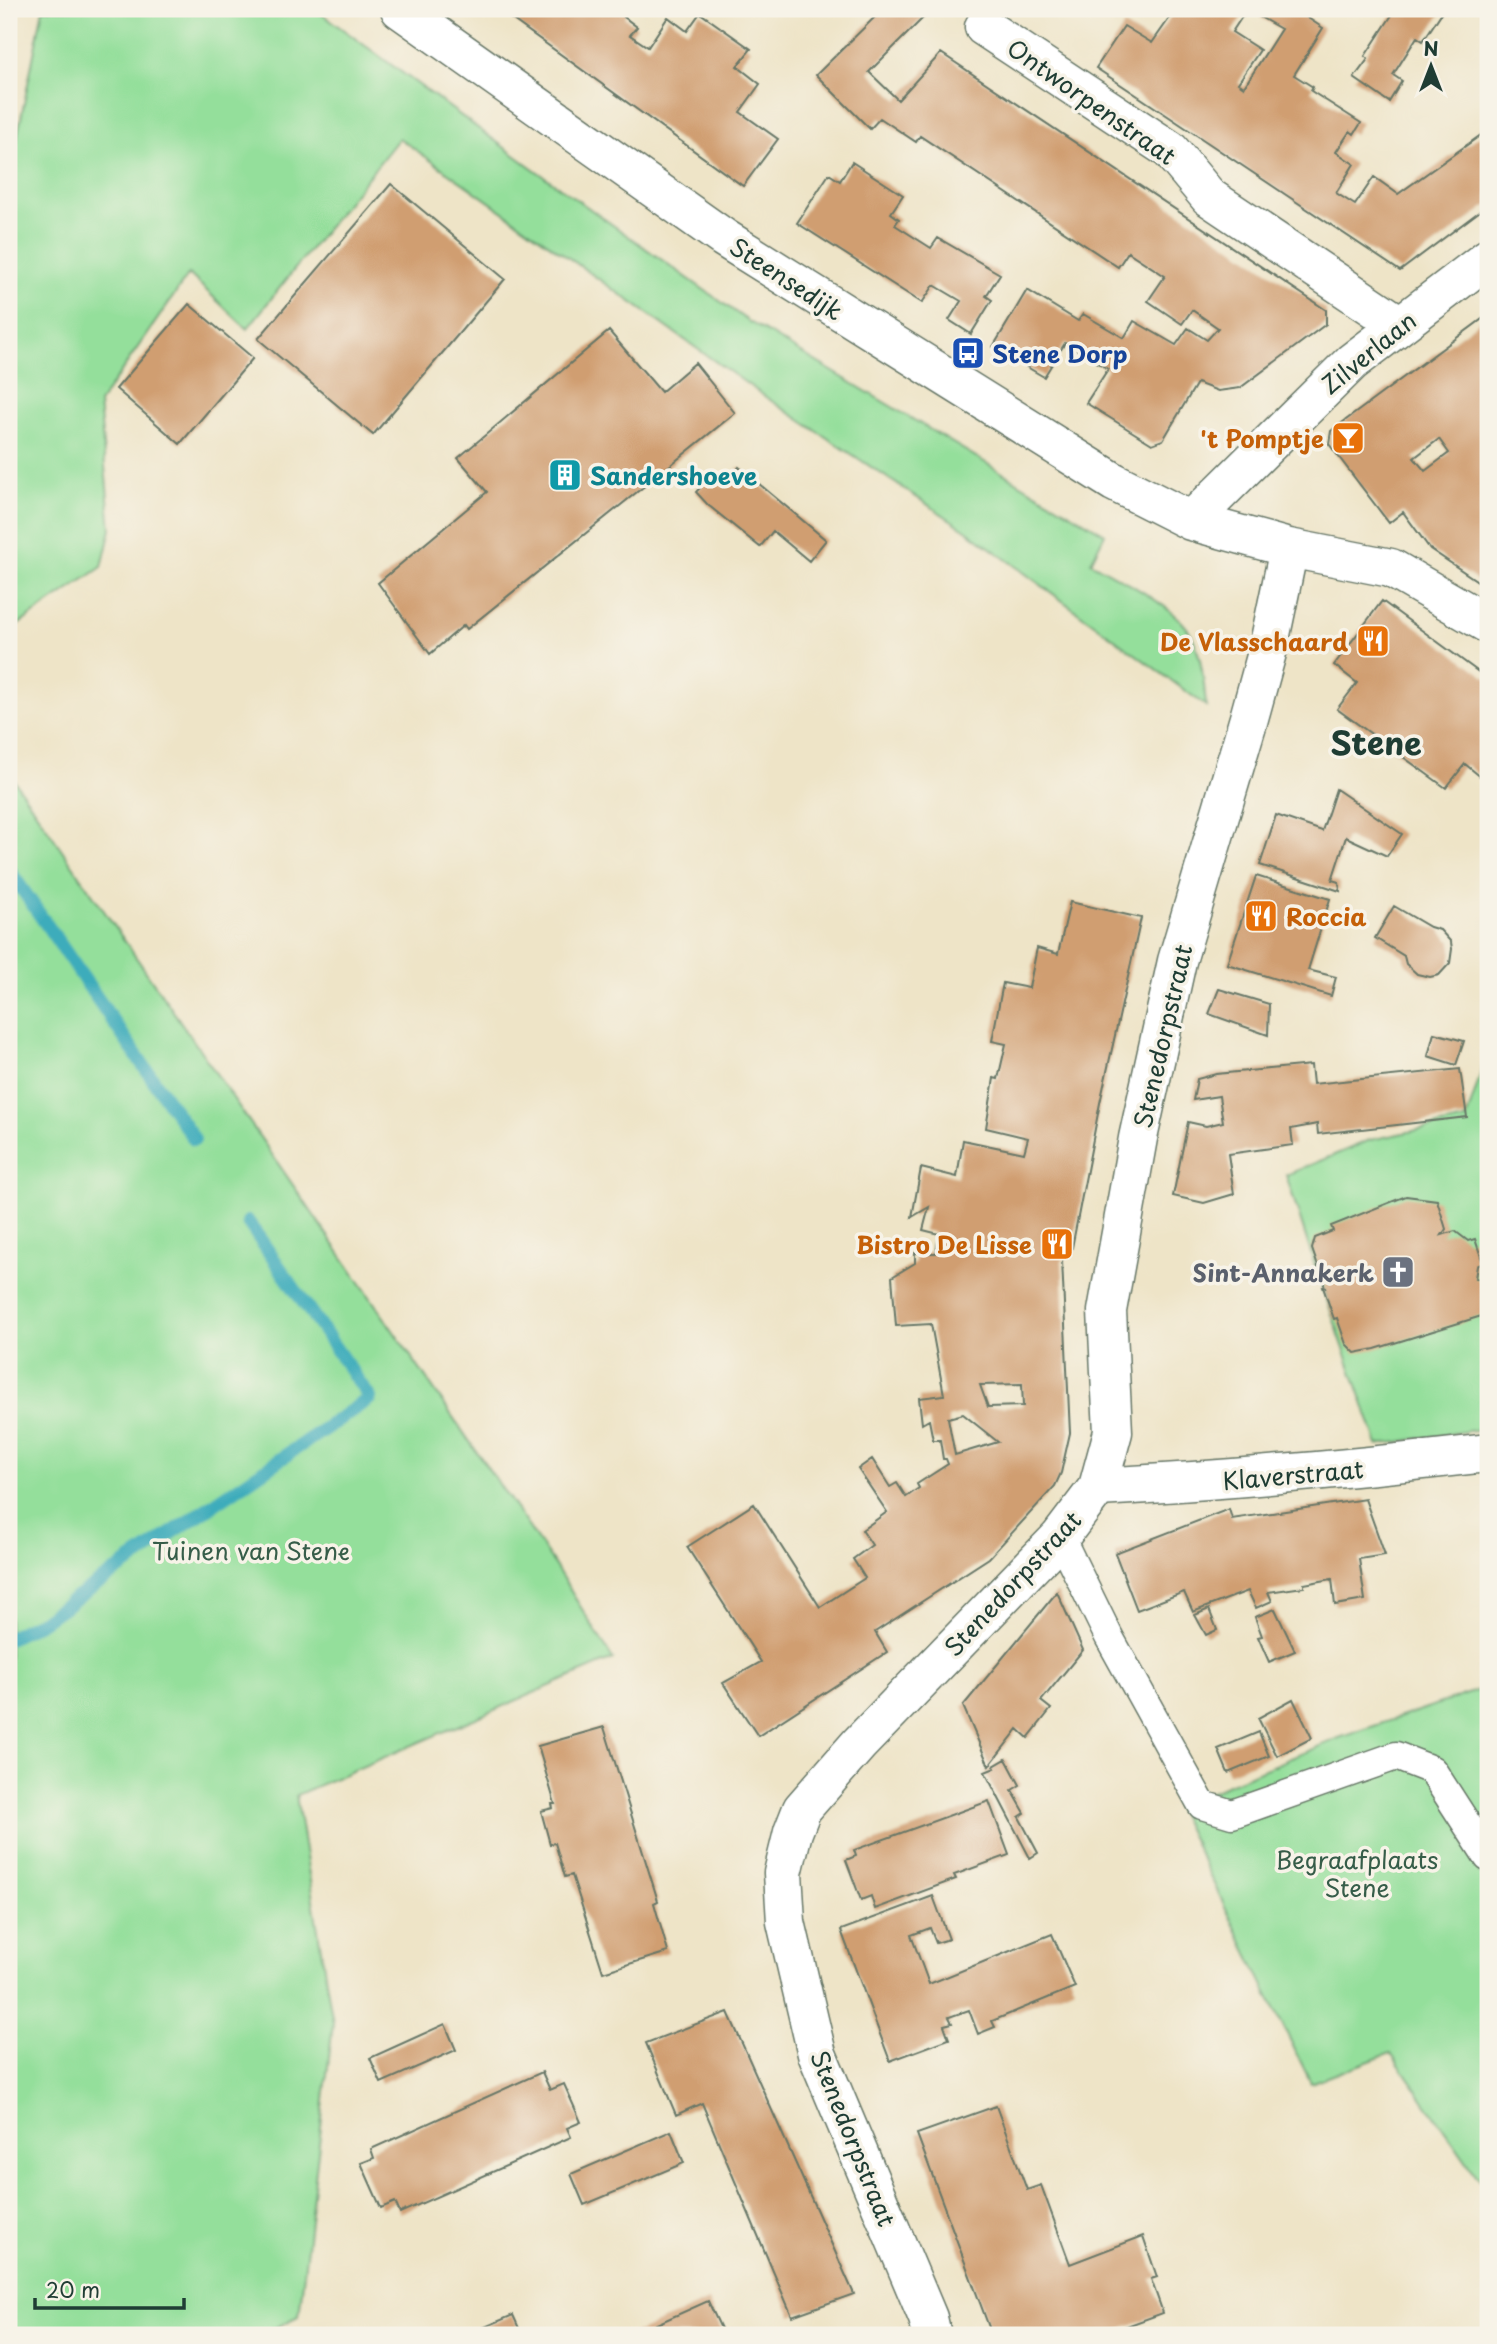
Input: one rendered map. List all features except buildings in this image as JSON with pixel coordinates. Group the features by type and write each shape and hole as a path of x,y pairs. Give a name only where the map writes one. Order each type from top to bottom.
{"street":[{"name":"Steensedijk","path":"400,9 724,237 1114,482 1191,521 1289,548 1391,568 1488,624"},
{"name":"Ontworpenstraat","path":"984,27 1170,150 1209,197 1400,325"},
{"name":"Zilverlaan","path":"1191,521 1352,362 1488,258"},
{"name":"Stenedorpstraat","path":"932,2335 928,2318 817,2054 786,1922 783,1873 802,1809 859,1744 1060,1537 1098,1487 1113,1432 1107,1311 1138,1138 1177,961 1220,822 1268,649 1289,548"},
{"name":"Klaverstraat","path":"1098,1487 1350,1469 1488,1453"}],"lane":[{"path":"1060,1537 1109,1637 1202,1805 1232,1814 1396,1756 1432,1770 1488,1857"}],"green space":[{"path":"43,9 315,9 748,321 1105,534 1091,562 1147,594 1185,625 1198,653 1206,706 966,530 767,398 399,138 247,329 189,274 99,403 111,529 102,567 9,631 9,147 15,148"},
{"name":"Tuinen van Stene","path":"9,773 552,1561 613,1659 296,1795 333,2023 299,2316 261,2335 9,2335"},
{"path":"1488,1051 1488,1428 1378,1445 1286,1175 1370,1140 1466,1120"},
{"name":"Begraafplaats Stene","path":"1488,1687 1488,2192 1391,2053 1311,2083 1176,1806 1339,1738"}],"waterway":[{"path":"9,870 194,1139"},
{"path":"9,1638 41,1622 370,1398 248,1222"}],"place":[{"name":"Stene Dorp","path":"968,353"},
{"name":"'t Pomptje","path":"1348,438"},
{"name":"Sandershoeve","path":"565,475"},
{"name":"De Vlasschaard","path":"1373,641"},
{"name":"Roccia","path":"1261,916"},
{"name":"Bistro De Lisse","path":"1057,1244"},
{"name":"Sint-Annakerk","path":"1398,1272"}],"district":[{"name":"Stene","path":"1376,742"}]}
